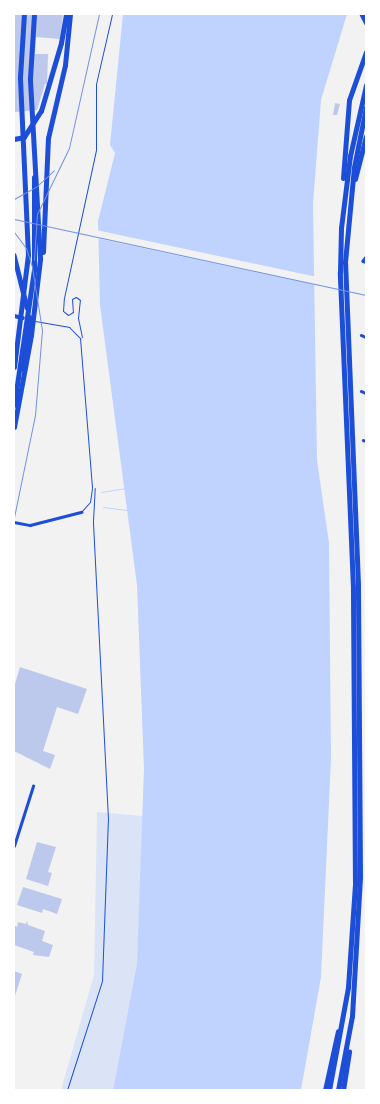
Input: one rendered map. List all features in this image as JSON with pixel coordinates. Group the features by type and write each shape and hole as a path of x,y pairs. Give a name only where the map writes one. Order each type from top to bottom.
{"highway":[{"path":"14,367 24,302 28,239 20,77 24,14"},
{"path":"34,14 30,78 34,160 40,220 39,274"},
{"path":"14,427 30,343 46,220 48,143 66,57 68,14"},
{"path":"330,1090 348,987 355,884 353,588 340,272 348,106 366,52"},
{"path":"343,202 355,127 366,85"},
{"path":"343,1090 352,1016 360,867 358,584 346,277 349,204 366,107"},
{"path":"349,204 366,136"},
{"path":"14,405 33,278 34,160"},
{"path":"325,1090 348,987"},
{"path":"338,1090 352,1016"}],"main road":[{"path":"14,139 22,138 38,118 60,48 68,14"},
{"path":"362,14 366,22"},
{"path":"14,255 29,322 14,409"},
{"path":"14,316 29,322"}],"street":[{"path":"365,261 366,257"},
{"path":"361,335 366,337"},
{"path":"361,391 366,393"},
{"path":"14,522 30,525 81,512"},
{"path":"14,846 33,786"}],"lane":[{"path":"29,322 69,327 80,338 92,488 90,502 81,512"}],"path":[{"path":"81,338 79,298 71,300 71,315 66,315 64,310 96,150 96,84 112,14"},
{"path":"67,1090 102,981 108,819 93,521 95,487"}],"shaded area":[{"path":"97,812 143,816 137,963 113,1090 61,1090 94,975"}],"water":[{"path":"123,14 347,14 321,100 313,204 317,460 329,543 331,759 321,977 301,1090 113,1090 137,963 144,769 137,585 100,305 98,221 115,153 110,145"}],"pier":[{"path":"96,230 317,277 315,285 94,238"}],"building":[{"path":"14,14 63,14 60,39 36,37 35,54 48,54 47,84 45,84 37,110 15,112"},
{"path":"335,103 340,104 337,115 333,115"},
{"path":"20,667 87,689 78,714 57,707 43,751 55,755 50,769 14,751 14,687"},
{"path":"37,842 56,847 48,872 52,873 48,886 26,879"},
{"path":"23,887 62,899 57,914 43,909 42,913 17,905"},
{"path":"27,921 28,925 45,931 42,941 53,945 49,957 33,955 34,952 14,945 14,925 17,927 18,922 26,924"},
{"path":"14,971 22,974 14,999"}],"waterway":[{"path":"101,492 125,488"},
{"path":"103,507 127,510"}],"railway":[{"path":"34,260 37,214 69,148 99,14"},
{"path":"14,199 37,186 54,170"},
{"path":"14,219 366,295"},
{"path":"14,232 26,248 32,267 42,330 35,415 14,517"}]}
